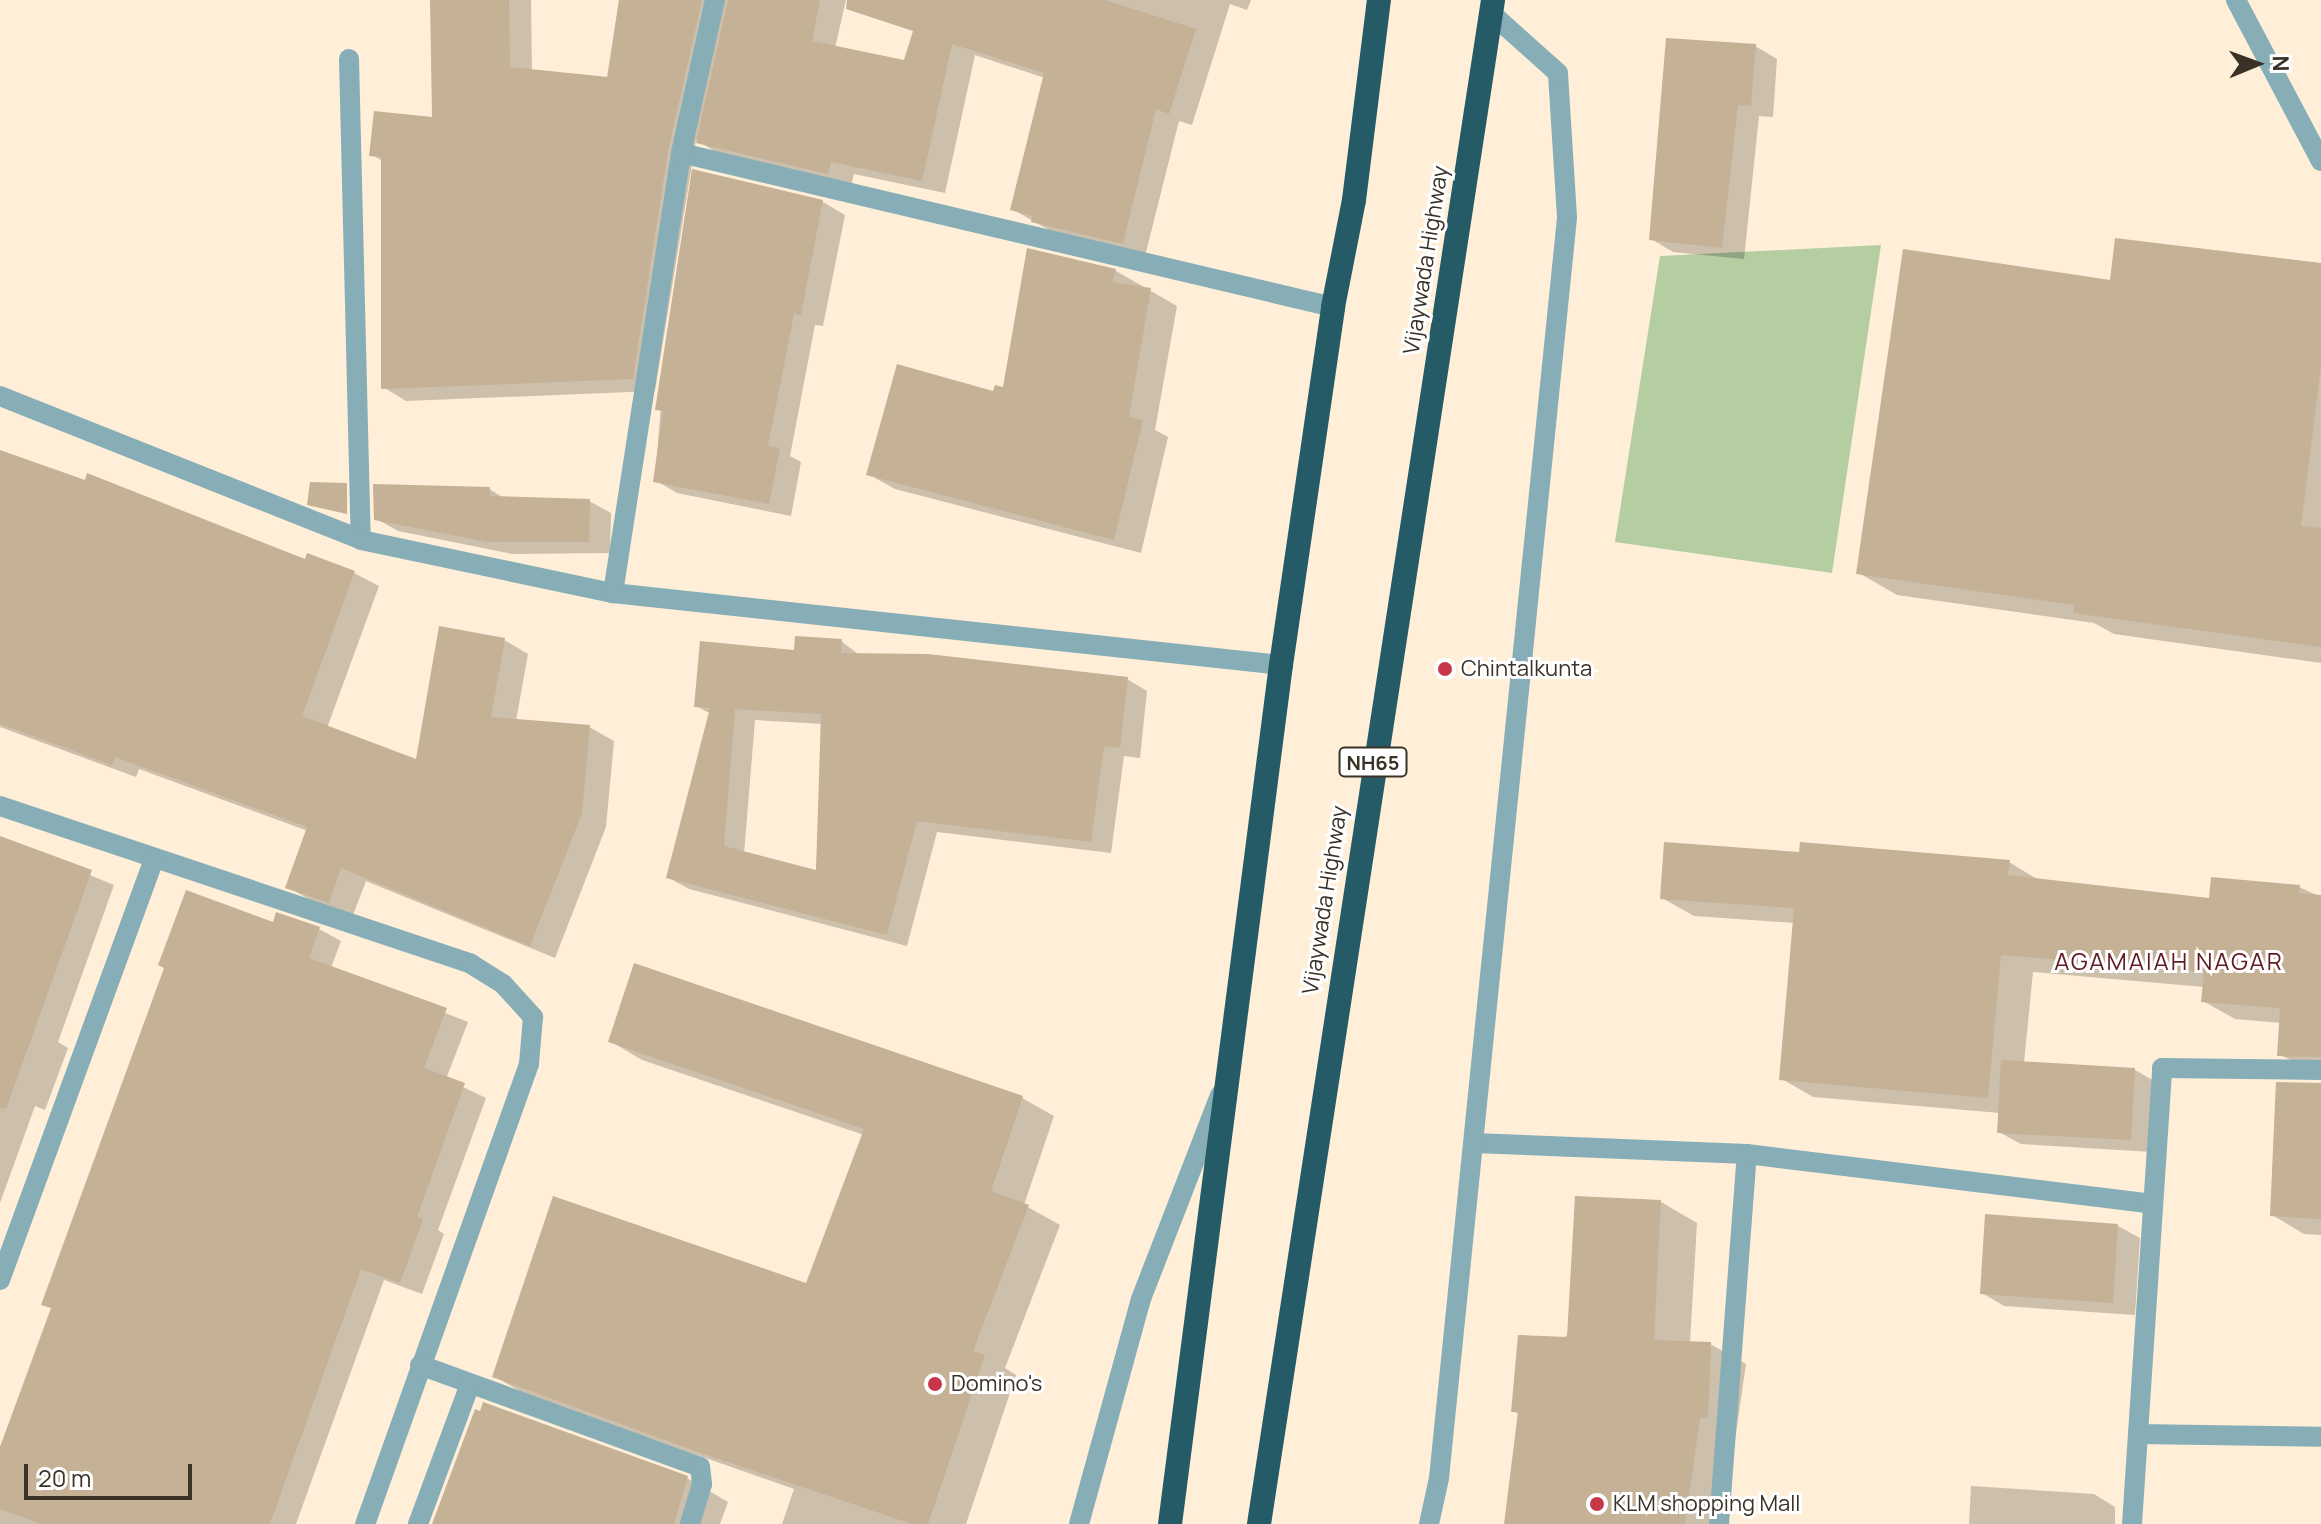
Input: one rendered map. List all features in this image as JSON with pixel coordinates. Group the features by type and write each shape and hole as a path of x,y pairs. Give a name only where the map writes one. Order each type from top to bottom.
{"highway":[{"path":"1170,1524 1281,665 1333,307 1354,200 1379,0"},
{"name":"Vijaywada Highway","path":"1259,1524 1492,6"}],"street":[{"path":"613,593 681,153 715,0"},
{"path":"2236,0 2321,161"},
{"path":"1429,1524 1474,1143 1567,217 1558,73 1492,6"},
{"path":"349,59 361,540"},
{"path":"681,153 1333,307"},
{"path":"0,396 361,540 613,593 1281,665"},
{"path":"0,806 153,861 471,964 503,984 533,1017 529,1064 365,1524"},
{"path":"0,1280 153,861"},
{"path":"2132,1524 2162,1068 2321,1070"},
{"path":"1079,1524 1141,1299 1228,1074"},
{"path":"1474,1143 1747,1154 2153,1204"},
{"path":"1719,1524 1747,1154"},
{"path":"420,1365 700,1467 702,1484 690,1524"},
{"path":"418,1524 470,1384"},
{"path":"2138,1434 2321,1437"}],"green space":[{"path":"1881,245 1832,573 1615,542 1660,256"}],"building":[{"path":"430,0 509,0 510,67 608,77 619,0 702,0 668,151 633,379 381,389 381,157 369,156 374,111 432,117"},
{"path":"728,0 820,0 812,41 904,60 913,31 846,9 847,0 1105,0 1196,29 1169,114 1156,109 1123,244 1031,222 1032,216 1010,210 1044,73 952,44 922,181 831,162 828,174 696,143"},
{"path":"1666,38 1756,44 1751,106 1738,105 1722,248 1649,240"},
{"path":"692,169 823,200 801,315 794,314 768,446 780,448 769,504 653,482 663,411 655,410"},
{"path":"2115,238 2321,263 2321,366 2301,526 2321,528 2321,647 2073,613 2074,605 1856,574 1903,249 2110,280"},
{"path":"1027,248 1116,269 1113,282 1151,288 1129,417 1143,420 1114,540 866,475 897,364 993,391 995,385 1003,387"},
{"path":"0,450 85,480 87,473 305,559 307,553 355,571 302,716 416,759 439,626 505,638 491,717 590,725 582,813 530,946 341,868 329,903 285,888 307,827 115,757 112,765 0,724"},
{"path":"310,482 347,483 347,514 307,505"},
{"path":"373,484 490,487 490,496 590,499 589,542 488,542 374,520"},
{"path":"795,636 842,639 841,653 928,654 1128,677 1120,748 1104,746 1091,842 917,821 887,935 666,878 710,708 694,707 700,641 794,650","holes":["735,709 821,714 816,870 724,846"]},
{"path":"0,836 92,870 6,1109 0,1108"},
{"path":"1664,842 1799,852 1800,842 2010,860 2008,875 2209,898 2211,877 2300,885 2299,893 2321,895 2321,1057 2277,1056 2280,1008 2201,1002 2204,972 2001,955 1988,1098 1779,1080 1794,908 1660,899"},
{"path":"186,890 273,922 276,912 320,927 309,958 447,1008 424,1068 465,1083 417,1217 423,1219 400,1283 361,1269 270,1524 41,1524 0,1509 0,1447 51,1308 41,1305 164,968 158,965"},
{"path":"634,963 1023,1096 991,1191 1029,1205 973,1351 985,1355 928,1524 912,1524 698,1452 492,1377 553,1196 806,1283 864,1129 608,1042"},
{"path":"2001,1060 2135,1068 2131,1140 1997,1133"},
{"path":"2276,1082 2321,1083 2321,1219 2270,1216"},
{"path":"1575,1196 1661,1200 1654,1340 1711,1342 1708,1418 1700,1418 1685,1524 1504,1524 1518,1412 1511,1412 1518,1335 1567,1337"},
{"path":"1985,1214 2118,1224 2113,1303 1980,1294"},
{"path":"483,1402 688,1476 674,1524 432,1524 475,1409 480,1411"}],"place":[{"name":"Chintalkunta","path":"1445,669"},
{"name":"Domino's","path":"935,1384"},
{"name":"KLM shopping Mall","path":"1597,1504"}],"district":[{"name":"AGAMAIAH NAGAR","path":"2169,961"}]}
